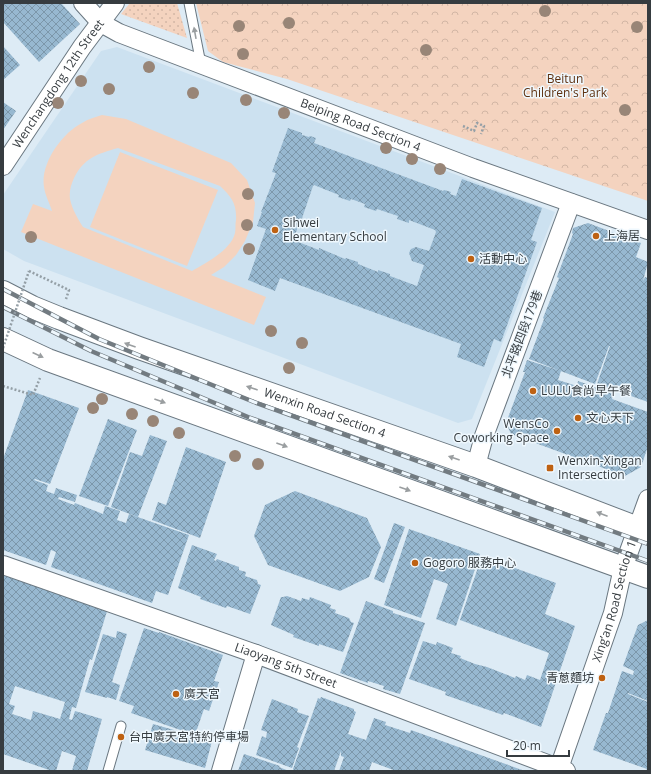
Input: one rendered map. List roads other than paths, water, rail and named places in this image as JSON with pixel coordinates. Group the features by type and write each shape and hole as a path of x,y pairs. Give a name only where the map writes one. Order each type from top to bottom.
{"main road":[{"name":"Wenxin Road Section 4","path":"3,292 32,307 139,348 476,466 643,530"},
{"path":"3,339 48,360 648,577"}],"street":[{"name":"Beiping Road Section 4","path":"83,3 101,23 119,33 473,168 648,230"},
{"name":"Wenchangdong 12th Street","path":"3,166 82,47 115,3"},
{"name":"北平路四段179巷","path":"476,466 484,436 571,203"},
{"name":"Xing’an Road Section 1","path":"561,770 613,613 624,568 643,530 648,499"},
{"name":"Liaoyang 5th Street","path":"3,565 256,654 561,770"},
{"path":"221,771 256,654"}],"lane":[{"path":"189,3 200,64"},
{"path":"108,771 120,726"}],"railway":[{"path":"3,289 99,339 254,402 648,544"},
{"path":"3,307 91,351 248,417 648,561"}],"place":[{"name":"Sihwei Elementary School","path":"275,230"},
{"name":"上海居","path":"596,236"},
{"name":"活動中心","path":"471,259"},
{"name":"LULU食尚早午餐","path":"533,391"},
{"name":"文心天下","path":"578,418"},
{"name":"WensCo Coworking Space","path":"557,431"},
{"name":"Wenxin-Xingan Intersection","path":"550,468"},
{"name":"Gogoro 服務中心","path":"415,563"},
{"name":"青蔥麵坊","path":"602,678"},
{"name":"廣天宮","path":"176,694"},
{"name":"台中廣天宮特約停車場","path":"121,737"}],"park label":[{"name":"Beitun Children's Park","path":"565,86"}]}
